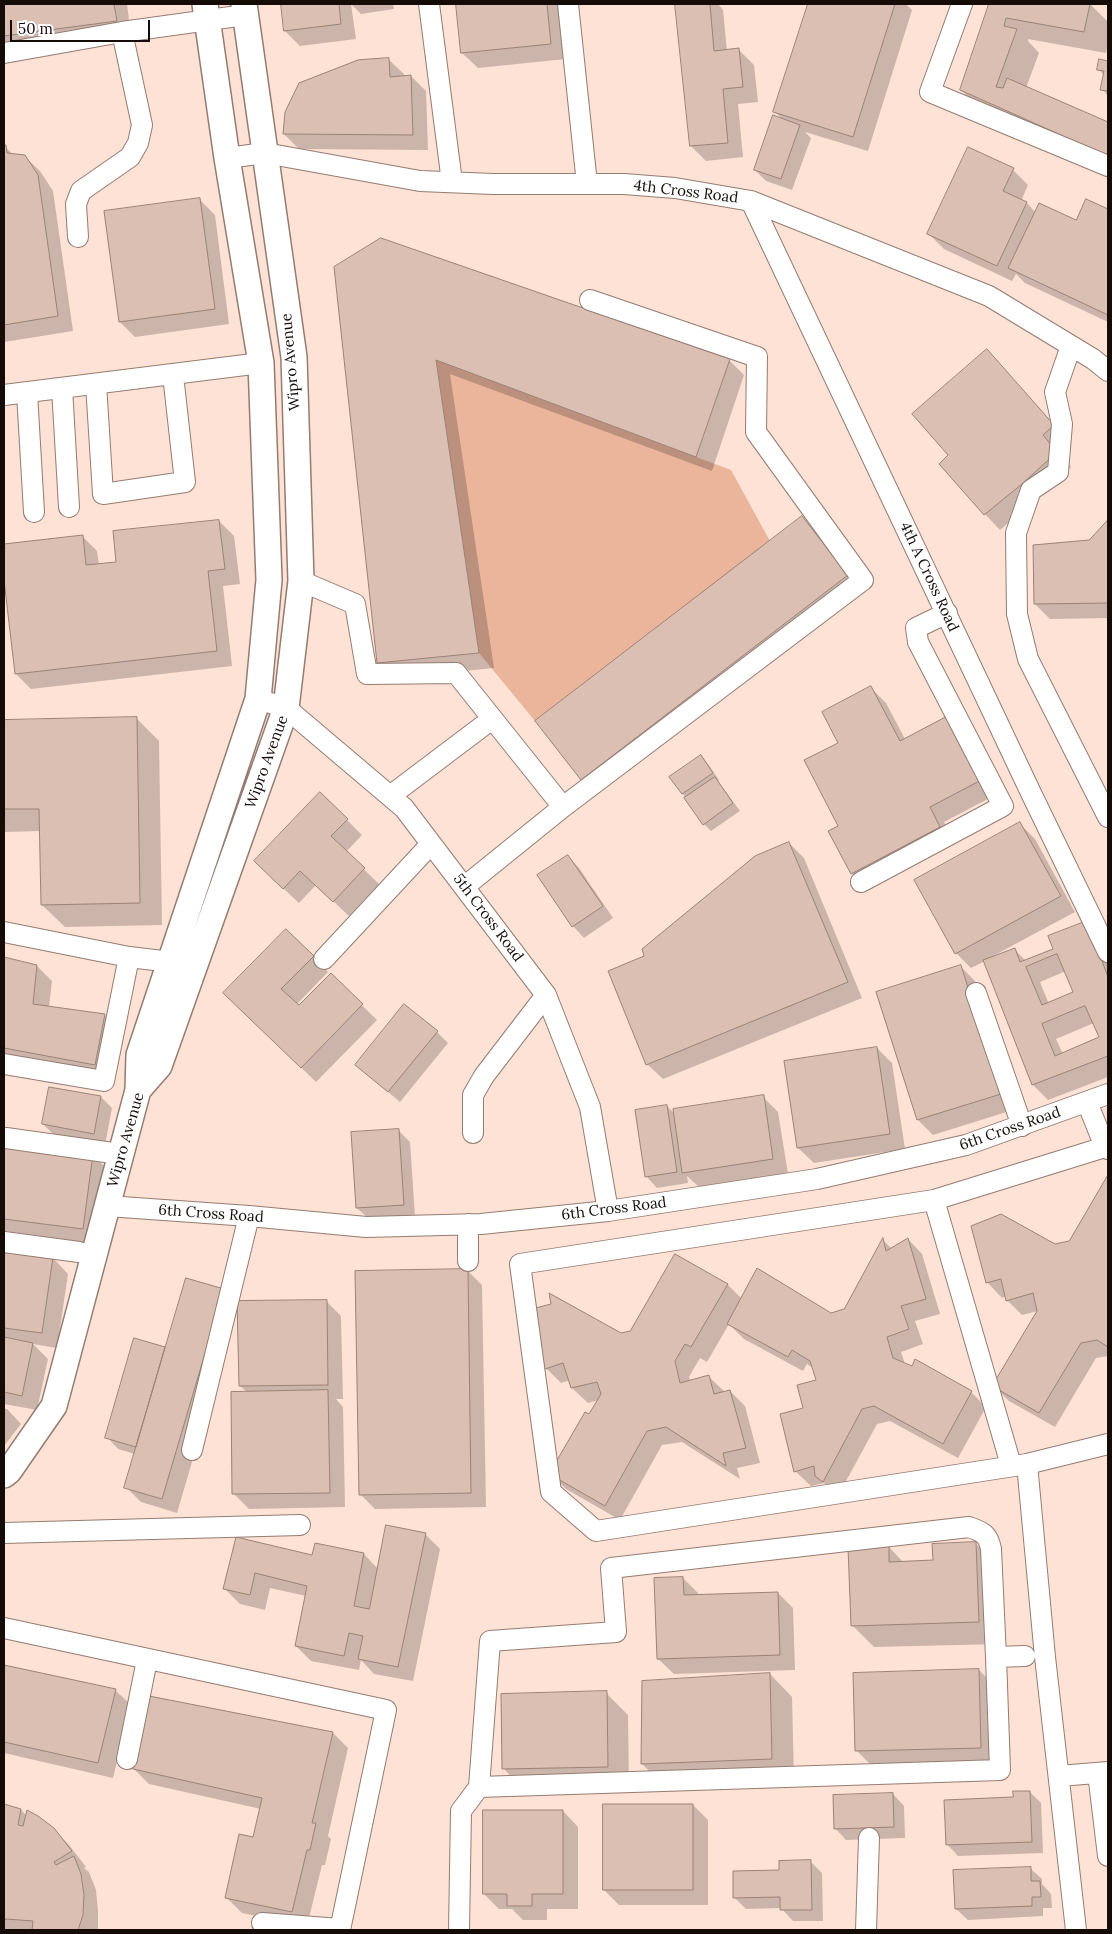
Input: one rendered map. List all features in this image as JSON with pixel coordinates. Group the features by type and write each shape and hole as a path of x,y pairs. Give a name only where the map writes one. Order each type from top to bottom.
{"main road":[{"name":"Wipro Avenue","path":"138,1090 159,1066 286,708 301,581 294,357 244,9"},
{"name":"Wipro Avenue","path":"4,1475 9,1471 54,1406 138,1090 138,1055 171,962 258,699 269,580 261,363 227,158 206,12"}],"street":[{"path":"429,4 452,182"},
{"path":"568,4 587,184"},
{"path":"962,4 930,92 1108,166"},
{"path":"4,53 122,32 206,12 244,9"},
{"path":"78,237 76,204 81,191 130,157 138,143 142,125 122,32"},
{"name":"4th Cross Road","path":"227,158 265,153 420,181 587,184 676,188 751,200 989,296 1108,371"},
{"name":"4th A Cross Road","path":"751,200 1108,952"},
{"path":"464,887 563,807 863,580 756,432 757,357 590,300"},
{"path":"1071,346 1055,392 1062,424 1058,472 1031,490 1016,533 1017,614 1028,659 1108,817"},
{"path":"4,395 261,363"},
{"path":"96,384 103,494 185,482 173,375"},
{"path":"62,388 69,507"},
{"path":"26,393 34,512"},
{"path":"301,581 355,604 367,674 456,673 563,807"},
{"path":"946,613 916,628 918,642 1003,806"},
{"name":"5th Cross Road","path":"258,699 286,708 404,808 546,995 590,1106 608,1211"},
{"path":"390,796 492,719"},
{"path":"861,882 1031,793"},
{"path":"324,960 431,844"},
{"path":"4,932 129,957 171,962"},
{"path":"4,1064 104,1081 129,957"},
{"path":"976,993 1022,1126"},
{"path":"473,1133 473,1095 484,1076 546,995"},
{"name":"6th Cross Road","path":"107,1206 249,1216 366,1227 468,1224 608,1211 817,1179 966,1145 1108,1094"},
{"path":"1087,1102 1106,1148 934,1200 520,1264 551,1492 596,1531 1019,1464 1108,1444"},
{"path":"6,1138 120,1154"},
{"path":"934,1200 1019,1464 1059,1776 1076,1930"},
{"path":"192,1450 249,1216"},
{"path":"468,1224 468,1261"},
{"path":"4,1242 79,1252 93,1256"},
{"path":"4,1533 300,1525"},
{"path":"459,1930 461,1811 479,1787 490,1641 616,1632 611,1568 969,1528 984,1533 988,1538 991,1549 1000,1770 479,1787"},
{"path":"4,1628 386,1710 340,1930 262,1923"},
{"path":"996,1658 1025,1656"},
{"path":"127,1759 147,1660"},
{"path":"1059,1776 1103,1772 1108,1856"},
{"path":"866,1930 869,1838"}],"shaded area":[{"path":"436,360 731,470 770,541 535,721 479,653"}],"building":[{"path":"4,4 114,4 117,21 4,36"},
{"path":"281,4 339,4 341,24 284,31"},
{"path":"456,4 547,4 551,44 461,53"},
{"path":"675,4 710,4 714,51 739,48 743,87 723,89 728,143 690,146"},
{"path":"808,4 895,4 853,137 773,112"},
{"path":"989,4 1090,4 1084,32 1006,18 1004,26 1017,29 996,87 1003,88 1007,78 1108,122 1108,156 960,90"},
{"path":"389,58 390,77 411,75 413,135 283,134 285,112 299,83 358,60"},
{"path":"1099,59 1108,61 1108,91 1100,90 1104,71 1097,70"},
{"path":"773,115 800,125 781,179 754,170"},
{"path":"4,145 6,145 7,153 25,155 38,175 58,316 4,325"},
{"path":"968,147 1014,168 1003,191 1027,202 997,266 927,234"},
{"path":"200,198 215,309 119,322 104,211"},
{"path":"1086,199 1108,209 1108,315 1008,268 1039,203 1076,220"},
{"path":"381,238 730,359 696,457 436,360 479,653 377,663 334,267"},
{"path":"987,349 1054,425 1043,435 1057,452 984,515 939,464 948,455 912,414"},
{"path":"802,516 848,575 581,780 535,721"},
{"path":"219,520 225,569 208,571 217,651 15,674 4,580 4,544 83,535 86,565 116,562 113,531"},
{"path":"1108,520 1108,603 1034,604 1033,545 1089,540"},
{"path":"871,686 900,741 953,713 987,777 930,807 940,827 851,874 828,831 838,826 804,760 838,743 822,712"},
{"path":"137,717 140,903 41,905 39,809 4,809 4,720"},
{"path":"701,755 713,773 682,794 669,777"},
{"path":"715,777 733,803 703,825 684,798"},
{"path":"320,792 348,819 331,836 365,868 333,902 300,871 283,889 254,861"},
{"path":"1020,822 1061,896 955,954 914,880"},
{"path":"789,842 848,982 646,1065 608,971 644,956 642,949 755,856"},
{"path":"568,855 603,906 572,927 537,875"},
{"path":"1087,921 1108,977 1108,1056 1032,1085 983,960 1015,948 1020,962 1053,949 1048,936","holes":["1057,954 1073,992 1042,1005 1026,967","1085,1006 1099,1037 1055,1056 1042,1024"]},
{"path":"286,929 314,956 281,989 299,1005 331,973 363,1004 301,1068 223,993"},
{"path":"4,957 37,965 33,1004 105,1014 95,1065 4,1048"},
{"path":"961,965 1001,1094 917,1120 876,992"},
{"path":"404,1004 438,1031 388,1092 355,1065"},
{"path":"877,1047 890,1134 797,1148 784,1061"},
{"path":"49,1087 101,1096 94,1134 42,1124"},
{"path":"764,1095 773,1159 682,1173 673,1109"},
{"path":"667,1105 677,1172 645,1177 635,1110"},
{"path":"399,1129 404,1205 356,1208 351,1132"},
{"path":"4,1142 93,1154 83,1229 4,1219"},
{"path":"1108,1175 1108,1347 1097,1340 1081,1343 1039,1413 992,1386 1037,1311 1033,1293 1006,1301 1001,1279 986,1283 971,1226 1001,1214 1055,1244 1069,1241"},
{"path":"883,1238 886,1251 908,1238 926,1299 901,1306 909,1329 887,1337 893,1358 912,1366 915,1359 972,1391 943,1444 874,1406 862,1409 823,1482 815,1476 814,1466 794,1472 780,1414 803,1408 797,1385 816,1380 810,1361 792,1350 788,1357 727,1324 757,1268 831,1313 844,1309"},
{"path":"4,1250 53,1257 42,1333 4,1328"},
{"path":"675,1254 728,1284 691,1347 685,1344 675,1361 680,1383 709,1375 714,1394 730,1390 746,1448 723,1453 726,1466 666,1427 647,1431 605,1506 549,1474 585,1412 589,1414 601,1394 597,1382 571,1388 563,1363 545,1369 528,1310 551,1304 549,1293 621,1333 630,1331"},
{"path":"468,1269 471,1493 359,1495 355,1271"},
{"path":"186,1278 224,1289 162,1499 124,1488"},
{"path":"327,1300 328,1385 239,1386 237,1301"},
{"path":"4,1337 33,1343 22,1396 4,1392"},
{"path":"134,1338 165,1347 136,1447 105,1438"},
{"path":"328,1390 330,1493 232,1494 231,1392"},
{"path":"386,1525 426,1533 398,1667 358,1659 363,1636 349,1633 344,1656 295,1646 307,1586 255,1573 250,1595 223,1589 236,1537 312,1555 315,1543 364,1553 354,1606 369,1609"},
{"path":"976,1542 979,1622 851,1626 848,1547 889,1546 889,1562 933,1560 932,1544"},
{"path":"683,1577 684,1595 778,1592 780,1655 657,1659 654,1578"},
{"path":"4,1665 116,1689 98,1763 4,1742"},
{"path":"979,1669 981,1748 855,1751 853,1673"},
{"path":"770,1673 772,1759 641,1764 642,1681"},
{"path":"607,1691 608,1767 502,1769 501,1694"},
{"path":"149,1696 333,1732 312,1823 316,1823 310,1850 307,1850 292,1912 225,1898 239,1834 253,1837 262,1798 133,1769"},
{"path":"1013,1791 1030,1791 1032,1842 946,1845 944,1800 1013,1797"},
{"path":"893,1793 894,1827 834,1829 833,1795"},
{"path":"4,1804 21,1809 18,1825 23,1826 27,1810 38,1816 54,1828 72,1851 54,1862 56,1865 74,1856 81,1874 84,1895 83,1915 78,1930 32,1930 33,1921 6,1919 4,1921"},
{"path":"603,1804 693,1804 693,1890 603,1890"},
{"path":"483,1810 563,1810 563,1894 532,1894 532,1906 507,1906 507,1894 483,1894"},
{"path":"811,1860 812,1910 780,1910 780,1897 733,1898 733,1871 779,1870 779,1861"},
{"path":"1031,1867 1031,1881 1040,1881 1041,1897 1032,1897 1032,1906 955,1909 953,1870"}]}
